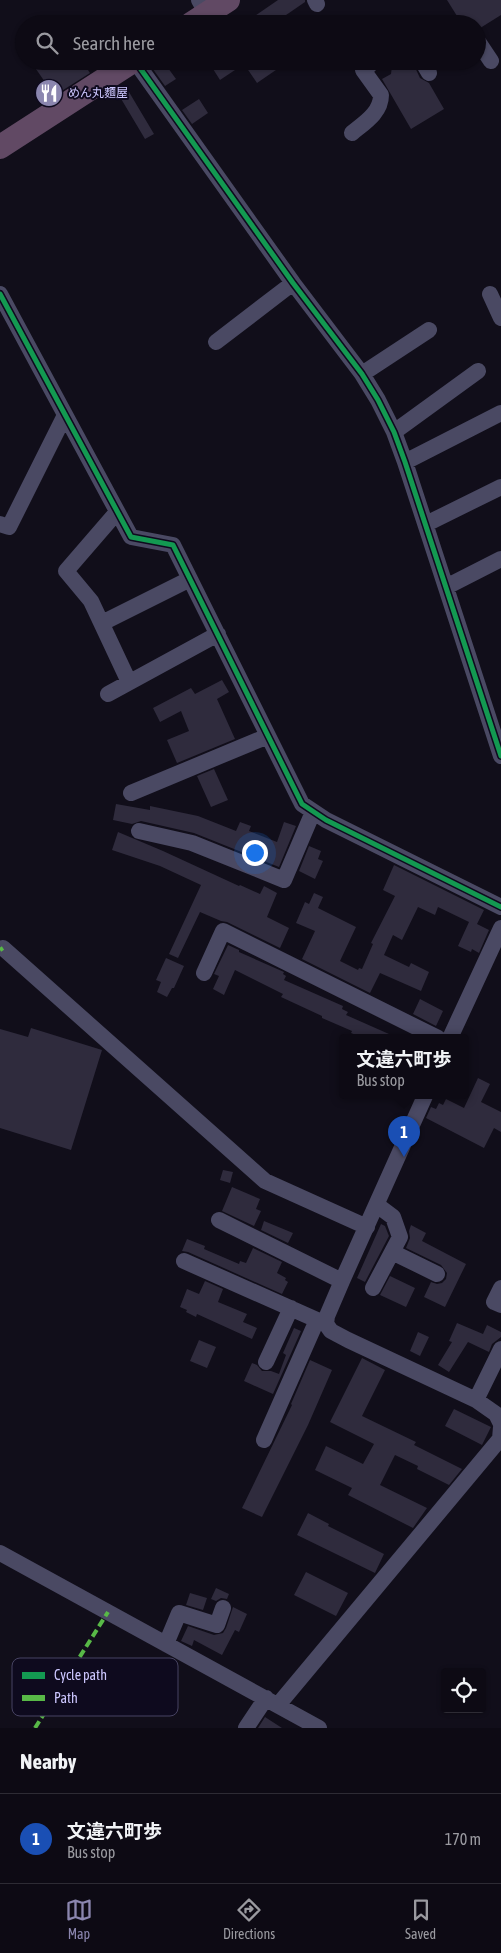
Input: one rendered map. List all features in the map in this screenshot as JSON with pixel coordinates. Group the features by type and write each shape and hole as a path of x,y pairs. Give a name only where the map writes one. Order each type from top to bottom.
{"highway":[{"path":"199,12 228,0"},
{"path":"0,148 120,70"}],"street":[{"path":"486,54 491,61"},
{"path":"140,70 293,283 362,374 378,400 406,462 501,756"},
{"path":"352,133 374,114 380,106 381,95 363,70"},
{"path":"216,342 293,283"},
{"path":"0,294 131,537 173,545 302,804 326,820 501,907"},
{"path":"362,374 429,330"},
{"path":"394,432 478,371"},
{"path":"406,462 501,413"},
{"path":"0,524 9,527 65,415"},
{"path":"426,524 501,487"},
{"path":"118,512 66,571 92,600 129,682"},
{"path":"446,587 501,559"},
{"path":"102,623 190,579"},
{"path":"108,694 218,634"},
{"path":"131,793 268,736"},
{"path":"140,831 192,842 284,880 313,812"},
{"path":"452,1034 501,928"},
{"path":"204,972 223,931 430,1034"},
{"path":"3,948 265,1181 367,1228"},
{"path":"264,1440 321,1322 327,1316 424,1099"},
{"path":"373,1288 400,1237 398,1226 393,1217 387,1211 377,1206"},
{"path":"219,1220 342,1281"},
{"path":"392,1252 437,1274"},
{"path":"184,1261 321,1322 331,1332 476,1400 496,1414 501,1426 500,1439 272,1702 246,1728"},
{"path":"501,1288 494,1302 501,1305"},
{"path":"266,1362 291,1308"},
{"path":"476,1400 501,1349"},
{"path":"0,1553 319,1728"},
{"path":"166,1644 179,1613 217,1625 223,1608"}],"building":[{"path":"278,0 305,0 305,2 286,15 256,15"},
{"path":"447,0 501,0 501,15 486,24 486,15 456,15"},
{"path":"37,70 88,70 90,73 49,99 42,88 47,85"},
{"path":"154,70 170,70 176,79 165,86"},
{"path":"214,70 235,70 220,80"},
{"path":"248,70 276,70 257,83"},
{"path":"392,70 416,70 420,78 429,83 444,109 411,129 382,79 391,74"},
{"path":"129,92 154,134 145,139 120,97"},
{"path":"199,99 208,113 192,124 182,110"},
{"path":"222,680 229,692 217,699 235,739 177,763 167,740 189,731 181,711 160,722 153,708 191,688 195,694"},
{"path":"214,769 228,800 211,807 197,776"},
{"path":"116,804 150,810 150,806 198,816 236,831 240,822 251,826 249,831 277,842 284,822 296,826 279,867 194,833 141,821 132,824 113,820"},
{"path":"118,832 239,886 260,894 264,886 277,893 267,917 289,928 280,948 227,922 200,912 178,958 169,954 201,885 160,866 112,850"},
{"path":"309,846 321,851 318,859 323,861 315,879 299,871"},
{"path":"394,865 484,910 477,924 489,930 479,953 472,949 471,952 458,946 469,922 438,907 435,915 418,907 402,940 393,935 384,955 409,967 411,963 429,972 421,991 380,973 370,993 302,959 315,931 296,923 305,902 309,904 314,893 323,897 318,908 356,927 340,961 358,970 359,968 362,969 373,944 371,943 395,896 383,890"},
{"path":"228,945 239,950 239,952 284,972 283,974 286,976 284,980 343,1006 342,1009 348,1012 346,1015 389,1034 353,1034 351,1033 352,1031 281,997 283,994 235,970 224,995 213,989 219,976 214,974"},
{"path":"166,958 184,966 174,988 172,988 167,997 157,992 161,982 156,980"},
{"path":"420,999 443,1011 436,1026 413,1014"},
{"path":"31,1028 102,1050 71,1150 0,1128 0,1029 28,1037"},
{"path":"478,1078 490,1084 481,1102 501,1112 501,1132 494,1128 484,1148 426,1118 431,1107 436,1109 439,1103 443,1105 446,1099 464,1108"},
{"path":"223,1170 233,1172 230,1183 220,1180"},
{"path":"232,1187 260,1199 256,1209 261,1211 254,1226 222,1211"},
{"path":"264,1221 293,1233 288,1243 261,1230"},
{"path":"381,1224 385,1226 389,1236 365,1282 357,1278"},
{"path":"411,1225 426,1233 422,1241 466,1264 445,1307 424,1297 431,1282 442,1283 446,1279 447,1273 441,1265 406,1248 410,1238 409,1231"},
{"path":"187,1239 205,1246 204,1249 239,1264 240,1261 246,1263 253,1248 282,1262 277,1273 286,1278 285,1280 288,1282 282,1294 182,1251"},
{"path":"390,1276 415,1288 406,1307 380,1295"},
{"path":"205,1281 223,1289 218,1302 247,1314 243,1322 257,1328 252,1339 197,1314 196,1317 180,1307 187,1289 199,1294"},
{"path":"457,1323 483,1334 487,1325 501,1332 501,1337 492,1344 489,1352 468,1342 449,1372 438,1365 452,1342 449,1341"},
{"path":"294,1328 301,1331 273,1394 244,1381 252,1363 257,1365 262,1371 271,1371 279,1374 286,1355 283,1353"},
{"path":"418,1332 429,1337 420,1356 410,1351"},
{"path":"199,1340 216,1347 207,1368 190,1361"},
{"path":"362,1358 385,1370 362,1416 416,1442 414,1445 462,1469 449,1485 417,1469 418,1466 395,1455 380,1485 427,1508 413,1528 348,1495 352,1488 315,1470 326,1446 363,1464 374,1444 330,1422"},
{"path":"310,1360 332,1370 308,1425 262,1517 242,1508 292,1405"},
{"path":"454,1409 491,1427 482,1445 445,1426"},
{"path":"308,1513 329,1524 328,1526 384,1554 375,1573 297,1535"},
{"path":"306,1572 348,1593 336,1616 294,1595"},
{"path":"216,1588 229,1594 227,1599 221,1598 216,1601 211,1599"},
{"path":"190,1593 207,1598 203,1610 186,1605"},
{"path":"233,1607 247,1614 239,1632 235,1630 222,1655 194,1640 192,1646 181,1641 188,1626 214,1635 223,1633"},
{"path":"265,1717 282,1728 258,1728"}],"marked path":[{"path":"79,1658 108,1612"},
{"path":"35,1728 43,1716"}],"cycle path":[{"path":"141,70 293,283 362,374 378,400 394,432 405,462 501,756"},
{"path":"0,294 131,537 173,545 302,804 326,820 501,907"}],"place":[{"name":"めん丸麵屋","path":"49,93"},
{"name":"文違六町歩","path":"404,1157"}]}
